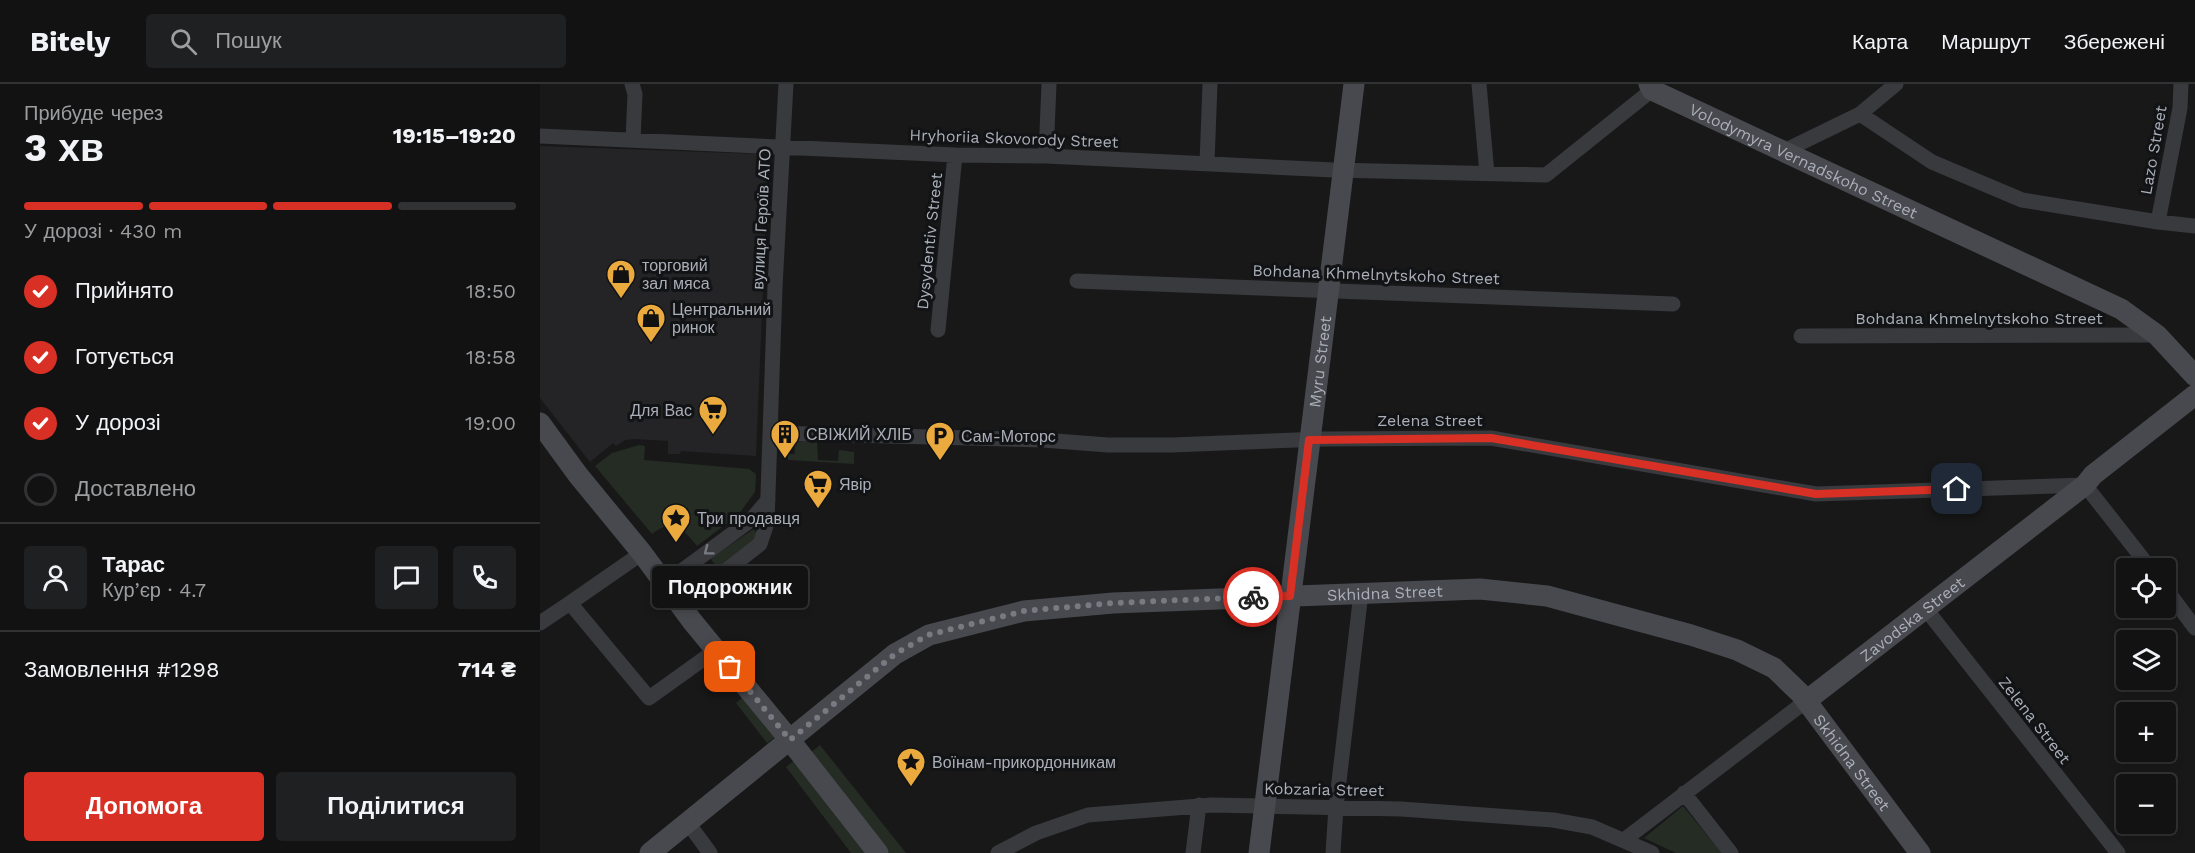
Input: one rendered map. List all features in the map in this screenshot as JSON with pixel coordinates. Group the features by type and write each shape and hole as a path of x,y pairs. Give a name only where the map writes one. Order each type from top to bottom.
{"street":[{"path":"632,84 635,94 633,140"},
{"name":"вулиця Героїв АТО","path":"682,605 760,544 767,523 775,289 786,84"},
{"path":"1046,156 1049,84"},
{"path":"1207,163 1210,84"},
{"name":"Myru Street","path":"1259,853 1354,84"},
{"path":"1479,84 1487,174"},
{"path":"1782,152 1860,114 1896,84"},
{"name":"Lazo Street","path":"2158,222 2180,108 2181,84"},
{"name":"Hryhoriia Skovorody Street","path":"540,136 955,155 1046,156 1343,170 1546,175 1651,87"},
{"name":"Volodymyra Vernadskoho Street","path":"1651,87 1782,152 2121,309 2157,335 2195,376"},
{"path":"1860,114 1932,162 2022,200 2195,226"},
{"name":"Dysydentiv Street","path":"938,330 955,155"},
{"name":"Bohdana Khmelnytskoho Street","path":"1077,281 1673,304"},
{"name":"Bohdana Khmelnytskoho Street","path":"1801,336 2157,335"},
{"name":"Zavodska Street","path":"1624,840 2085,485 2093,475 2195,395"},
{"path":"540,423 638,556 665,583 878,853"},
{"name":"Zelena Street","path":"771,433 1042,440 1107,445 1491,438 1816,494 2085,485"},
{"path":"2085,485 2142,558"},
{"path":"665,583 751,520 768,500"},
{"path":"540,623 638,556"},
{"name":"Skhidna Street","path":"650,853 895,654 928,635 1024,611 1113,603 1479,589 1547,596 1691,635 1737,650 1773,668 1806,701 1920,853"},
{"path":"1333,853 1336,807 1361,593"},
{"path":"2176,602 2195,628"},
{"path":"570,603 649,698 716,650"},
{"name":"Zelena Street","path":"1925,608 2118,853"},
{"path":"1684,793 1731,853"},
{"path":"1193,853 1199,805"},
{"name":"Kobzaria Street","path":"998,853 1036,833 1088,815 1199,805 1265,805 1401,809 1553,820 1592,827 1652,853"},
{"path":"688,823 710,853"}],"shaded area":[{"name":"Центральний ринок","path":"540,146 759,154 768,166 756,456 681,451 680,454 668,454 668,441 635,439 625,440 616,446 613,443 590,462 540,398"},
{"path":"817,441 818,460 838,461 839,450 854,452 854,464 788,460 788,454 795,454 794,442"},
{"path":"639,445 645,446 644,460 749,469 756,474 755,492 738,515 697,546 677,527 666,526 652,534 595,466 612,453"},
{"path":"754,529 759,538 720,571 710,558"},
{"path":"745,695 777,736 767,743 736,703"},
{"path":"820,745 906,853 889,853 810,753"},
{"path":"799,757 871,853 851,853 786,767"},
{"path":"1683,806 1722,853 1676,853 1644,838"}],"way so far":[{"path":"730,667 790,740 895,654 928,635 1024,611 1113,603 1253,597"}],"place":[{"name":"торговий зал мяса","path":"621,300"},
{"name":"Центральний ринок","path":"651,344"},
{"name":"Для Вас","path":"713,436"},
{"name":"СВІЖИЙ ХЛІБ","path":"785,460"},
{"name":"Сам-Моторс","path":"940,462"},
{"name":"Явір","path":"818,510"},
{"name":"Три продавця","path":"676,544"},
{"name":"Подорожник","path":"730,667"},
{"name":"Воїнам-прикордонникам","path":"911,788"}],"route":[{"path":"1253,597 1290,596 1309,440 1322,438 1491,438 1816,494 1957,489"}]}
